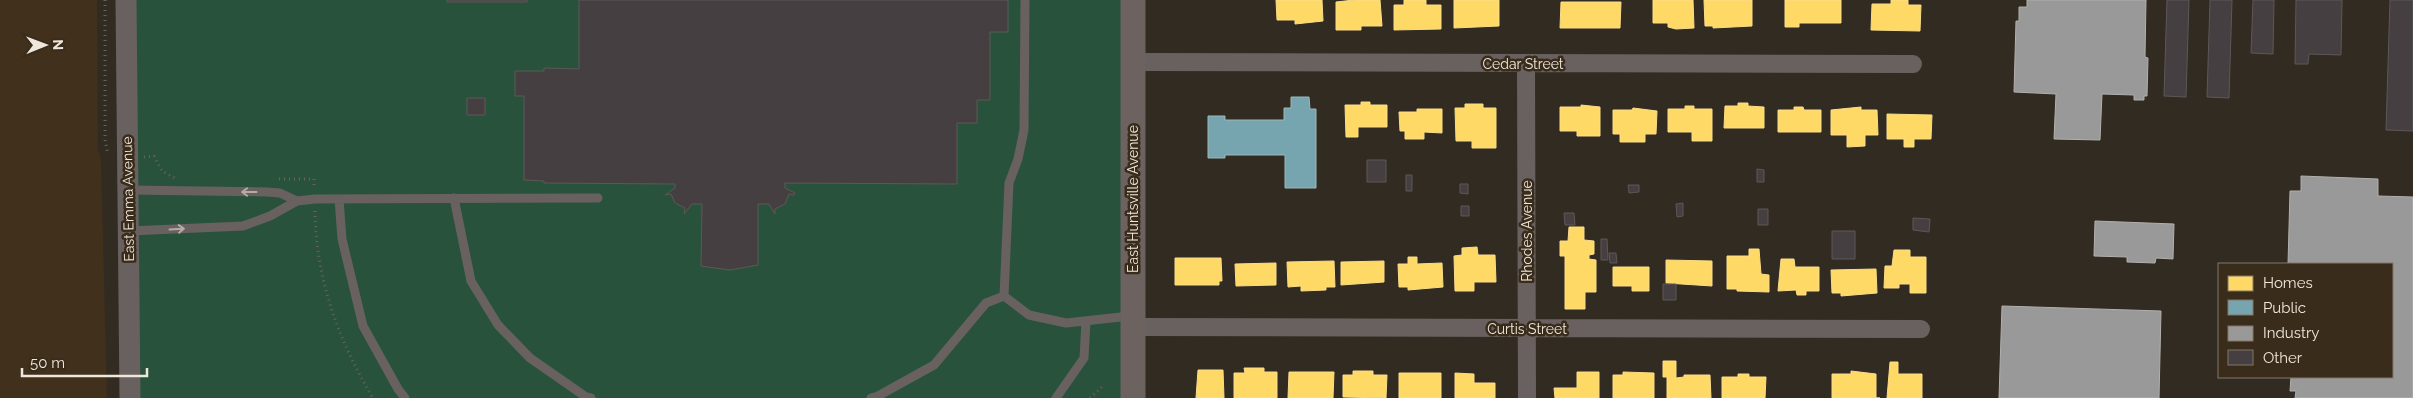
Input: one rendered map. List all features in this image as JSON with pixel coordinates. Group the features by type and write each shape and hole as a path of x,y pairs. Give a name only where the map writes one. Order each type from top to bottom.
{"main road":[{"name":"East Huntsville Avenue","path":"1133,0 1133,398"}],"street":[{"name":"East Emma Avenue","path":"126,0 130,398"},
{"name":"Cedar Street","path":"1134,62 1913,64"},
{"name":"Rhodes Avenue","path":"1526,64 1527,398"},
{"name":"Curtis Street","path":"1133,322 1527,330 1921,329"}],"lane":[{"path":"1004,296 1009,183 1018,159 1024,130 1025,0"},
{"path":"128,190 267,192 280,193 296,201"},
{"path":"454,198 471,281 498,325 530,358 586,397 591,398"},
{"path":"129,231 243,226 270,216 296,201 314,199 598,198"},
{"path":"340,199 342,240 363,326 398,389 405,398"},
{"path":"1004,296 1029,315 1066,323 1086,321 1133,322"},
{"path":"871,398 934,365 986,303 1004,296"},
{"path":"1056,398 1084,358 1086,321"}],"path":[{"path":"128,157 154,156 162,170 177,179"},
{"path":"275,179 314,179 319,264 331,313 352,362 373,398"},
{"path":"1090,398 1104,385"}],"shaded area":[{"path":"0,0 97,0 98,151 101,159 107,398 0,398"}],"green space":[{"path":"126,0 1133,0 1133,398 130,398"}],"building: Homes":[{"path":"1276,0 1322,0 1323,21 1295,24 1295,20 1277,20"},
{"path":"1380,0 1382,26 1361,26 1361,30 1336,30 1336,2"},
{"path":"1404,0 1426,0 1426,5 1441,5 1441,29 1394,30 1394,5 1404,5"},
{"path":"1454,0 1499,0 1499,26 1454,28"},
{"path":"1653,0 1693,0 1694,28 1676,29 1668,27 1668,23 1653,23"},
{"path":"1704,0 1752,0 1752,26 1713,28 1713,26 1705,26"},
{"path":"1785,0 1841,0 1841,23 1799,23 1799,27 1785,27"},
{"path":"1891,0 1908,0 1908,5 1921,5 1920,31 1871,30 1872,4 1891,4"},
{"path":"1561,2 1621,2 1620,28 1560,28"},
{"path":"1361,102 1370,102 1370,105 1387,105 1387,127 1358,127 1358,137 1346,137 1345,105 1361,105"},
{"path":"1738,103 1748,103 1748,106 1764,107 1764,128 1724,128 1725,106 1738,106"},
{"path":"1465,104 1483,104 1483,108 1496,108 1496,148 1472,148 1472,141 1456,141 1455,108 1465,108"},
{"path":"1581,105 1600,107 1600,136 1577,136 1577,131 1560,131 1560,107 1581,107"},
{"path":"1685,106 1694,106 1694,109 1712,109 1712,141 1692,141 1692,132 1668,132 1668,109 1685,109"},
{"path":"1794,107 1803,107 1804,110 1821,110 1821,132 1778,132 1778,110 1794,110"},
{"path":"1861,107 1861,110 1877,110 1878,135 1865,135 1865,146 1847,147 1847,135 1831,135 1831,110"},
{"path":"1633,108 1657,111 1656,134 1645,134 1645,142 1620,142 1620,134 1613,134 1613,110 1632,110"},
{"path":"1417,109 1442,109 1442,133 1424,132 1424,139 1405,139 1405,131 1400,131 1399,112 1417,112"},
{"path":"1887,114 1932,115 1931,139 1914,139 1914,147 1904,147 1904,139 1887,139"},
{"path":"1569,227 1584,227 1584,240 1594,241 1594,254 1589,255 1589,259 1596,260 1596,292 1585,292 1585,309 1565,309 1565,256 1560,256 1560,241 1568,241"},
{"path":"1477,247 1478,255 1495,255 1496,282 1474,282 1474,291 1455,291 1454,256 1462,255 1462,248"},
{"path":"1749,249 1759,249 1761,274 1769,275 1769,292 1727,289 1727,256 1749,256"},
{"path":"1894,250 1910,250 1910,257 1926,257 1926,293 1910,293 1910,284 1899,284 1899,288 1884,288 1885,266 1892,266"},
{"path":"1408,257 1417,257 1417,264 1442,263 1443,287 1408,290 1408,287 1399,287 1398,264 1408,264"},
{"path":"1175,258 1221,258 1222,281 1219,281 1219,285 1175,285"},
{"path":"1781,259 1794,259 1795,267 1819,267 1819,291 1806,291 1806,295 1797,295 1796,290 1778,291"},
{"path":"1666,260 1712,261 1712,286 1666,283"},
{"path":"1334,261 1335,287 1326,287 1326,290 1301,291 1301,286 1288,287 1287,262"},
{"path":"1384,261 1384,282 1341,285 1341,262"},
{"path":"1276,263 1276,285 1236,286 1235,264"},
{"path":"1613,267 1649,267 1649,291 1632,291 1632,286 1613,286"},
{"path":"1876,269 1877,293 1841,296 1841,293 1832,293 1831,270"},
{"path":"1663,361 1676,361 1676,378 1684,377 1684,375 1710,375 1711,398 1667,398 1667,377 1663,377"},
{"path":"1890,362 1898,362 1898,374 1922,374 1922,398 1887,398"},
{"path":"1244,368 1264,368 1264,372 1277,372 1277,398 1234,398 1234,373 1245,373"},
{"path":"1198,370 1223,370 1224,398 1196,398"},
{"path":"1353,371 1373,371 1373,375 1387,375 1386,398 1343,397 1343,375 1353,375"},
{"path":"1851,371 1876,374 1876,398 1832,398 1832,374 1851,374"},
{"path":"1289,372 1334,372 1333,398 1288,398"},
{"path":"1577,372 1599,372 1599,398 1555,398 1554,388 1577,388"},
{"path":"1623,372 1654,373 1654,398 1613,398 1613,375 1623,375"},
{"path":"1399,373 1441,373 1441,398 1399,398"},
{"path":"1455,373 1474,374 1474,383 1495,383 1495,398 1455,398"},
{"path":"1738,374 1749,374 1749,377 1766,377 1765,398 1722,398 1722,377 1738,377"}],"building: Public":[{"path":"1291,97 1309,97 1310,109 1316,109 1316,188 1285,188 1285,155 1225,155 1225,158 1208,158 1208,116 1225,116 1225,120 1284,120 1284,108 1291,108"}],"building: Industry":[{"path":"2027,0 2146,0 2145,57 2148,58 2147,96 2144,96 2144,100 2134,100 2134,95 2102,94 2100,140 2054,139 2056,94 2014,92 2016,21 2019,21 2019,7 2027,7"},
{"path":"2301,176 2378,179 2378,196 2413,197 2413,398 2295,398 2296,391 2290,391 2291,378 2393,378 2393,263 2288,263 2290,191 2301,191"},
{"path":"2095,221 2174,224 2173,259 2156,258 2155,263 2127,262 2127,257 2094,256"},
{"path":"2002,306 2161,311 2159,398 1999,398"}],"building: Other":[{"path":"447,0 527,0 527,2 447,2"},
{"path":"579,0 1008,0 1008,32 990,32 990,100 977,100 977,123 957,123 957,184 785,183 785,188 795,193 794,195 789,194 785,204 775,209 775,214 769,204 758,204 758,265 730,270 701,266 702,204 692,204 684,214 685,208 675,203 671,194 665,195 675,188 675,184 544,183 544,181 524,180 524,96 515,96 515,71 544,71 544,68 579,69"},
{"path":"2167,0 2189,0 2186,97 2164,96"},
{"path":"2210,0 2232,0 2229,98 2207,97"},
{"path":"2253,0 2274,0 2273,54 2251,53"},
{"path":"2296,0 2342,0 2341,55 2309,54 2308,64 2295,64"},
{"path":"2390,0 2413,0 2413,131 2386,130"},
{"path":"467,98 485,98 485,115 467,115"},
{"path":"1367,160 1386,160 1386,182 1367,182"},
{"path":"1757,169 1764,170 1764,182 1757,182"},
{"path":"1406,175 1412,175 1412,191 1406,191"},
{"path":"1460,184 1468,184 1468,194 1460,193"},
{"path":"1628,185 1639,185 1639,192 1629,193"},
{"path":"1683,203 1683,216 1677,217 1676,204"},
{"path":"1461,206 1469,206 1469,216 1461,216"},
{"path":"1758,209 1768,209 1768,225 1758,225"},
{"path":"1564,213 1574,213 1575,225 1565,225"},
{"path":"1913,218 1930,219 1929,232 1913,230"},
{"path":"1832,231 1855,231 1855,259 1832,259"},
{"path":"1601,239 1607,239 1608,260 1601,260"},
{"path":"1609,253 1616,253 1617,263 1610,263"},
{"path":"1663,284 1676,284 1676,300 1663,300"}]}
